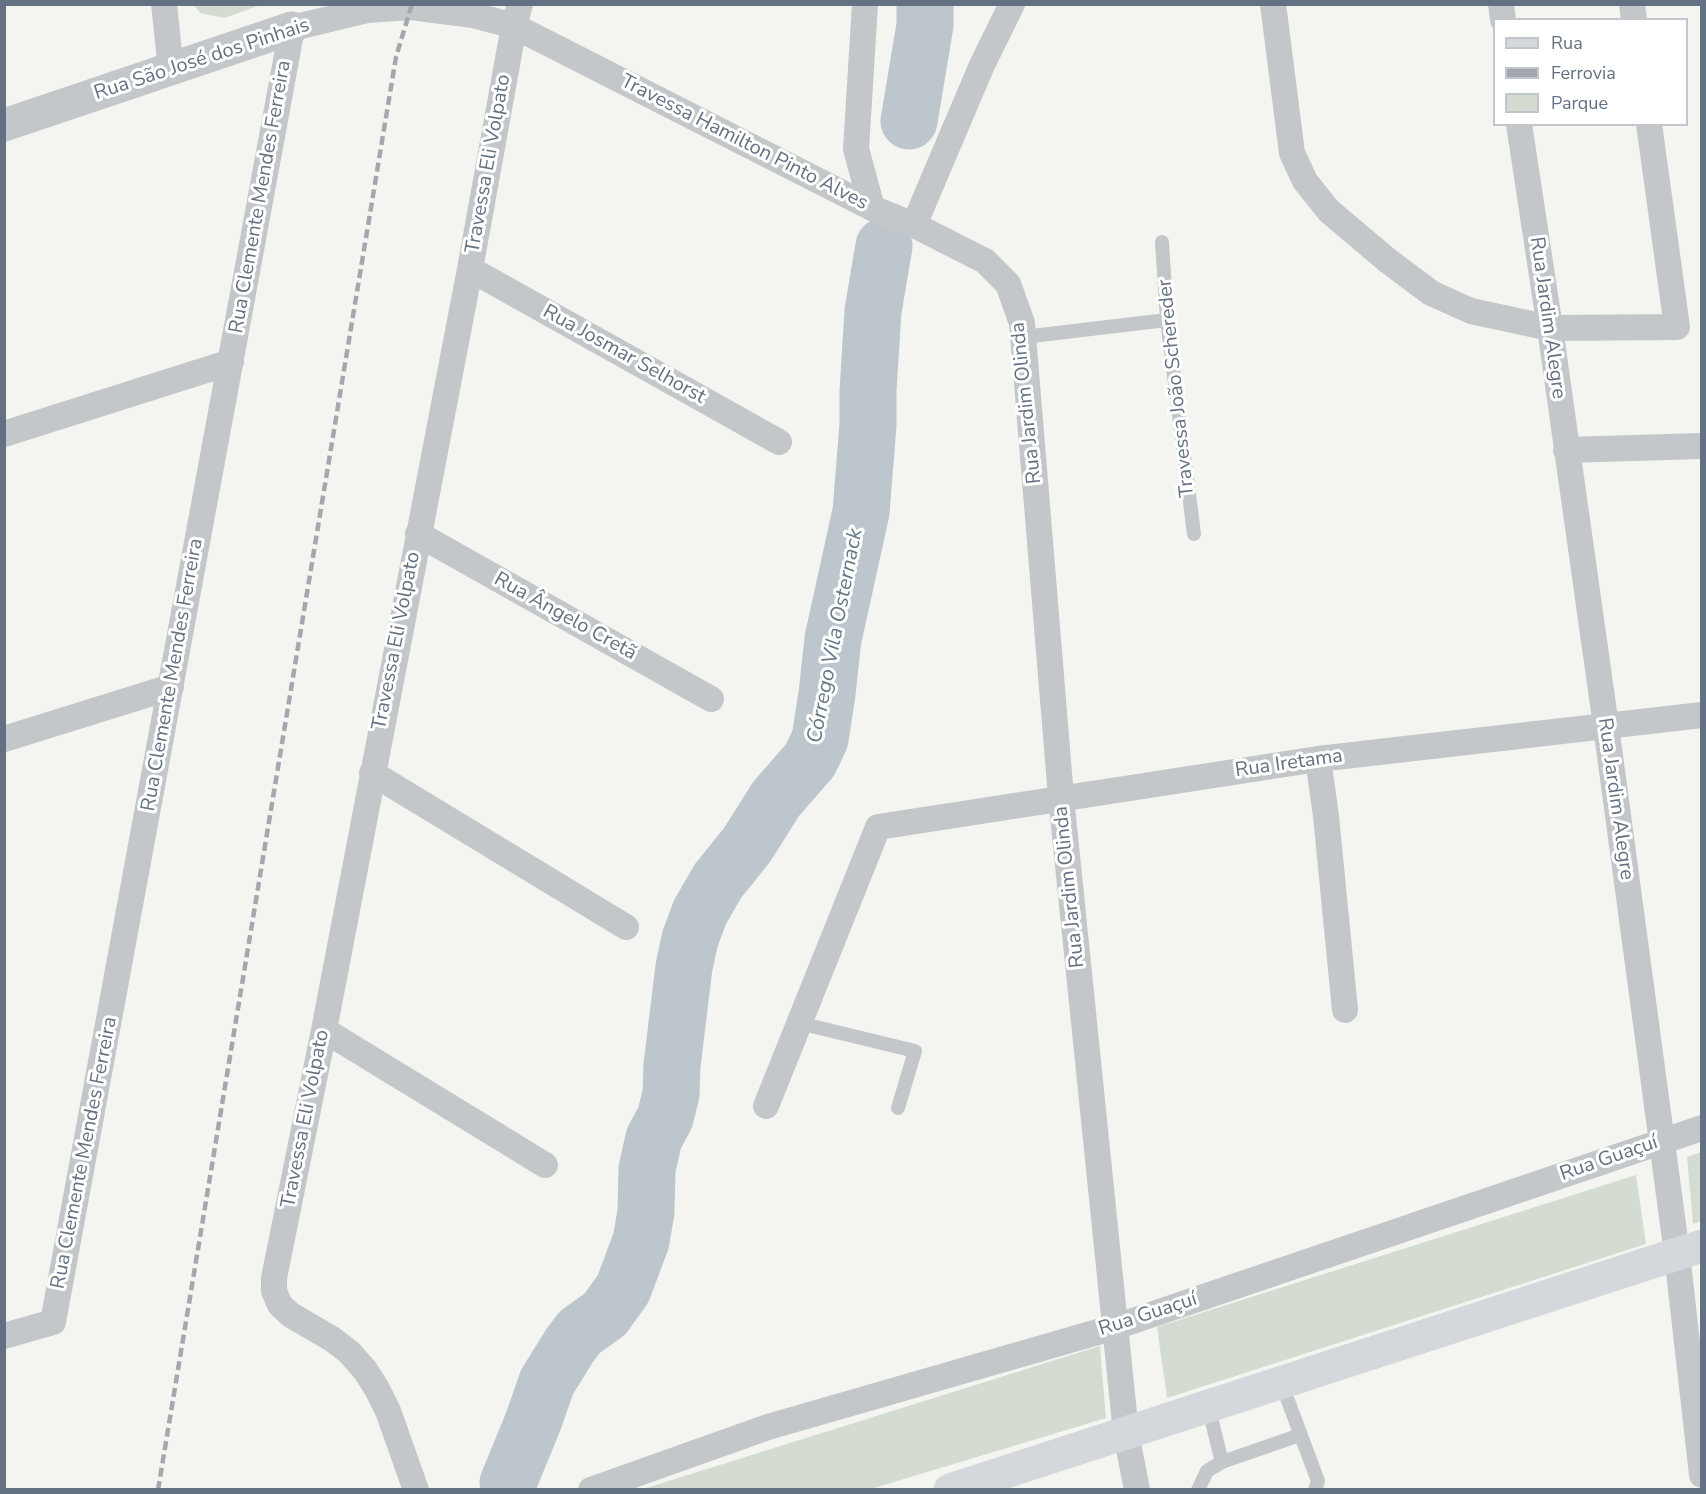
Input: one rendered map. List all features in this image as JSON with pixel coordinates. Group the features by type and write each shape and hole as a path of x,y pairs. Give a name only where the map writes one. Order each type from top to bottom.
{"main road":[{"path":"950,1490 1689,1250"}],"street":[{"path":"164,4 171,70"},
{"path":"866,4 856,149 872,208"},
{"path":"914,225 982,65 1012,4"},
{"path":"1273,4 1292,153 1305,181 1329,211 1387,260 1431,293 1471,311 1550,328 1677,327 1649,126"},
{"name":"Rua São José dos Pinhais","path":"4,125 292,28 368,7 411,7 473,15"},
{"name":"Travessa Hamilton Pinto Alves","path":"473,15 517,15 872,208 914,225 985,261 1008,284"},
{"name":"Travessa Eli Volpato","path":"416,1490 388,1411 365,1370 349,1352 332,1339 291,1315 280,1305 274,1292 274,1278 324,1030 517,15"},
{"name":"Rua Clemente Mendes Ferreira","path":"4,1336 53,1322 292,28"},
{"name":"Rua Jardim Alegre","path":"1519,126 1606,726 1661,1142 1689,1250 1701,1475"},
{"name":"Rua Josmar Selhorst","path":"470,269 779,442"},
{"name":"Rua Jardim Olinda","path":"1008,284 1022,323 1061,797 1126,1432 1137,1490"},
{"path":"4,434 231,362"},
{"path":"1566,450 1701,446"},
{"name":"Rua Ângelo Cretã","path":"418,534 711,699"},
{"path":"4,739 171,687"},
{"name":"Rua Iretama","path":"799,1023 878,827 1318,759 1701,715"},
{"path":"1318,759 1345,1010"},
{"path":"372,773 626,927"},
{"path":"765,1106 799,1023"},
{"path":"324,1030 545,1165"},
{"name":"Rua Guaçuí","path":"591,1490 768,1427 1115,1327 1701,1128"}],"lane":[{"name":"Travessa João Schereder","path":"1162,242 1167,320 1194,534"},
{"path":"1023,337 1167,320"},
{"path":"799,1023 915,1052 898,1108"},
{"path":"1281,1382 1318,1481 1315,1490"},
{"path":"1208,1406 1222,1462"},
{"path":"1198,1490 1207,1472 1222,1462 1300,1435"}],"green space":[{"path":"194,5 261,5 224,18 200,13"},
{"path":"1701,1152 1701,1221 1693,1224 1687,1157"},
{"path":"1636,1175 1646,1244 1167,1398 1157,1327"},
{"path":"1100,1346 1106,1418 871,1489 643,1489"}],"waterway":[{"name":"Córrego Vila Osternack","path":"909,121 925,25 925,4"},
{"name":"Córrego Vila Osternack","path":"508,1483 547,1382 580,1332 605,1314 623,1289 641,1241 646,1212 647,1169 654,1138 665,1118 671,1094 672,1065 684,967 690,939 700,912 718,881 747,845 776,799 810,760 820,739 833,639 861,512 868,425 873,311 884,246"}],"railway":[{"path":"158,1490 396,57 412,4"}]}
